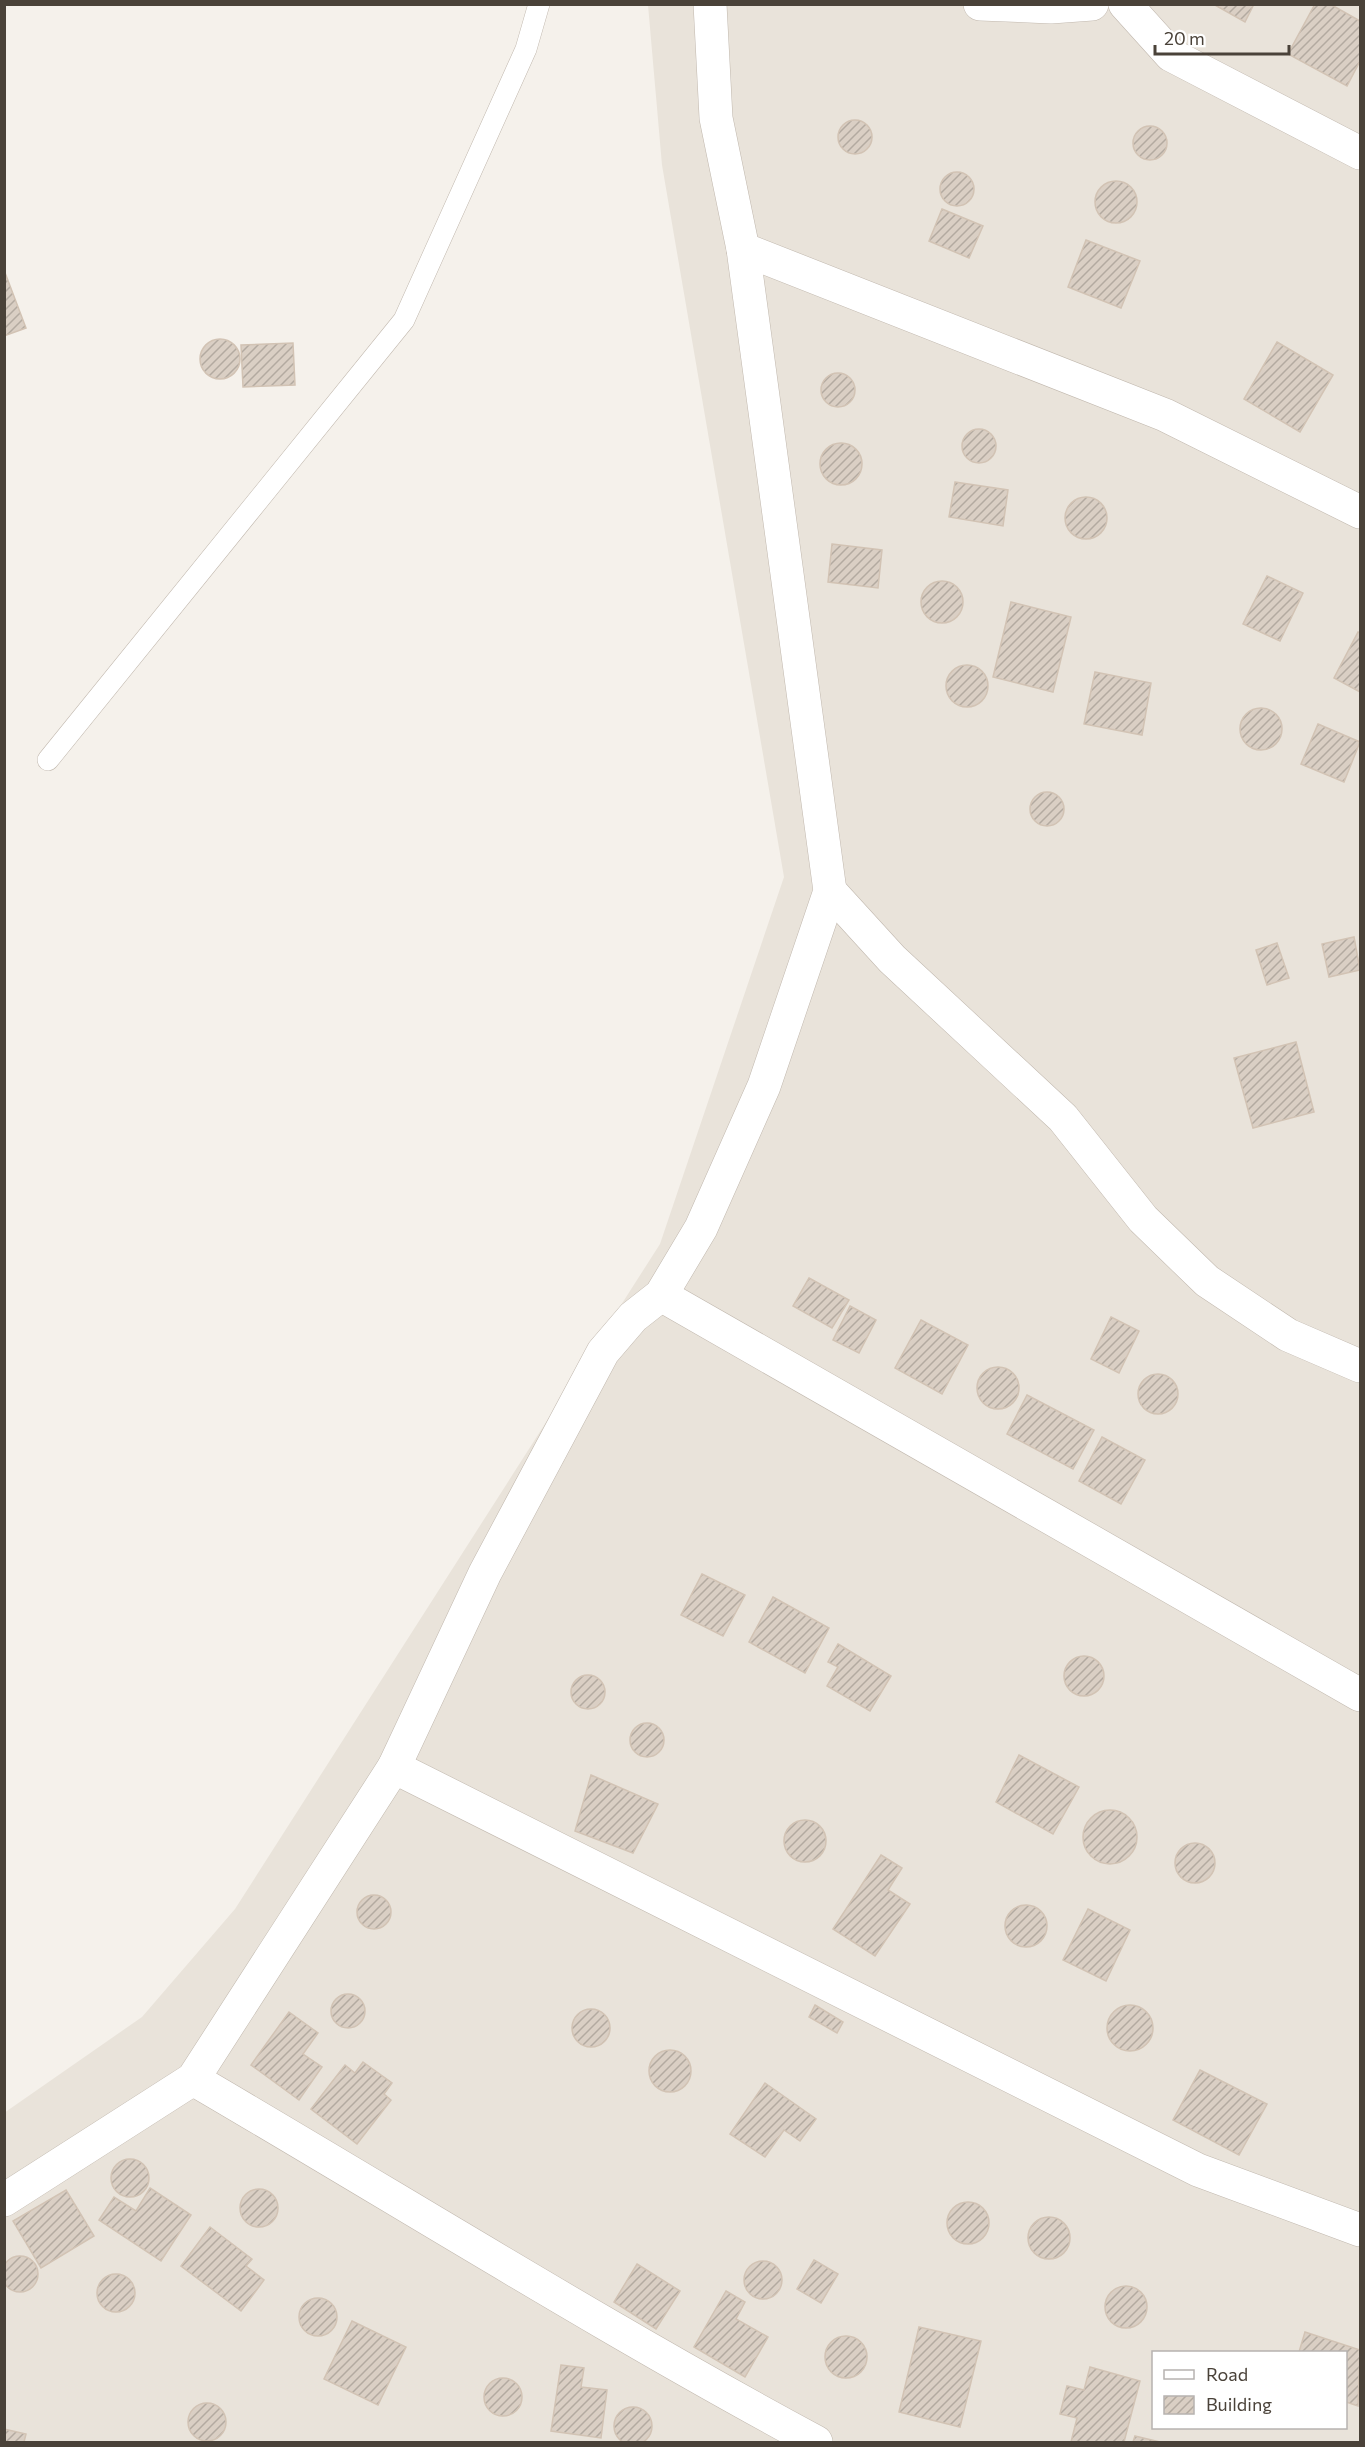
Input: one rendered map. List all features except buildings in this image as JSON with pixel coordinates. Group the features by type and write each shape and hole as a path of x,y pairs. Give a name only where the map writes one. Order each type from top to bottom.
{"street":[{"path":"4,2200 193,2079 394,1767 485,1573 603,1352 633,1317 661,1295 701,1228 764,1086 830,891 743,249 716,118 710,4"},
{"path":"980,4 1051,7 1092,4"},
{"path":"1125,4 1171,55 1360,153"},
{"path":"743,249 1165,415 1360,512"},
{"path":"830,891 892,959 1063,1118 1143,1219 1207,1281 1288,1335 1360,1366"},
{"path":"661,1295 1360,1695"},
{"path":"394,1767 1198,2170 1360,2230"},
{"path":"193,2079 375,2186 598,2322 816,2442"}],"lane":[{"path":"48,760 404,320 526,49 539,4"}],"shaded area":[{"path":"648,5 1360,5 1360,2442 5,2442 4,2113 142,2017 235,1909 660,1244 784,877 662,165"}]}
